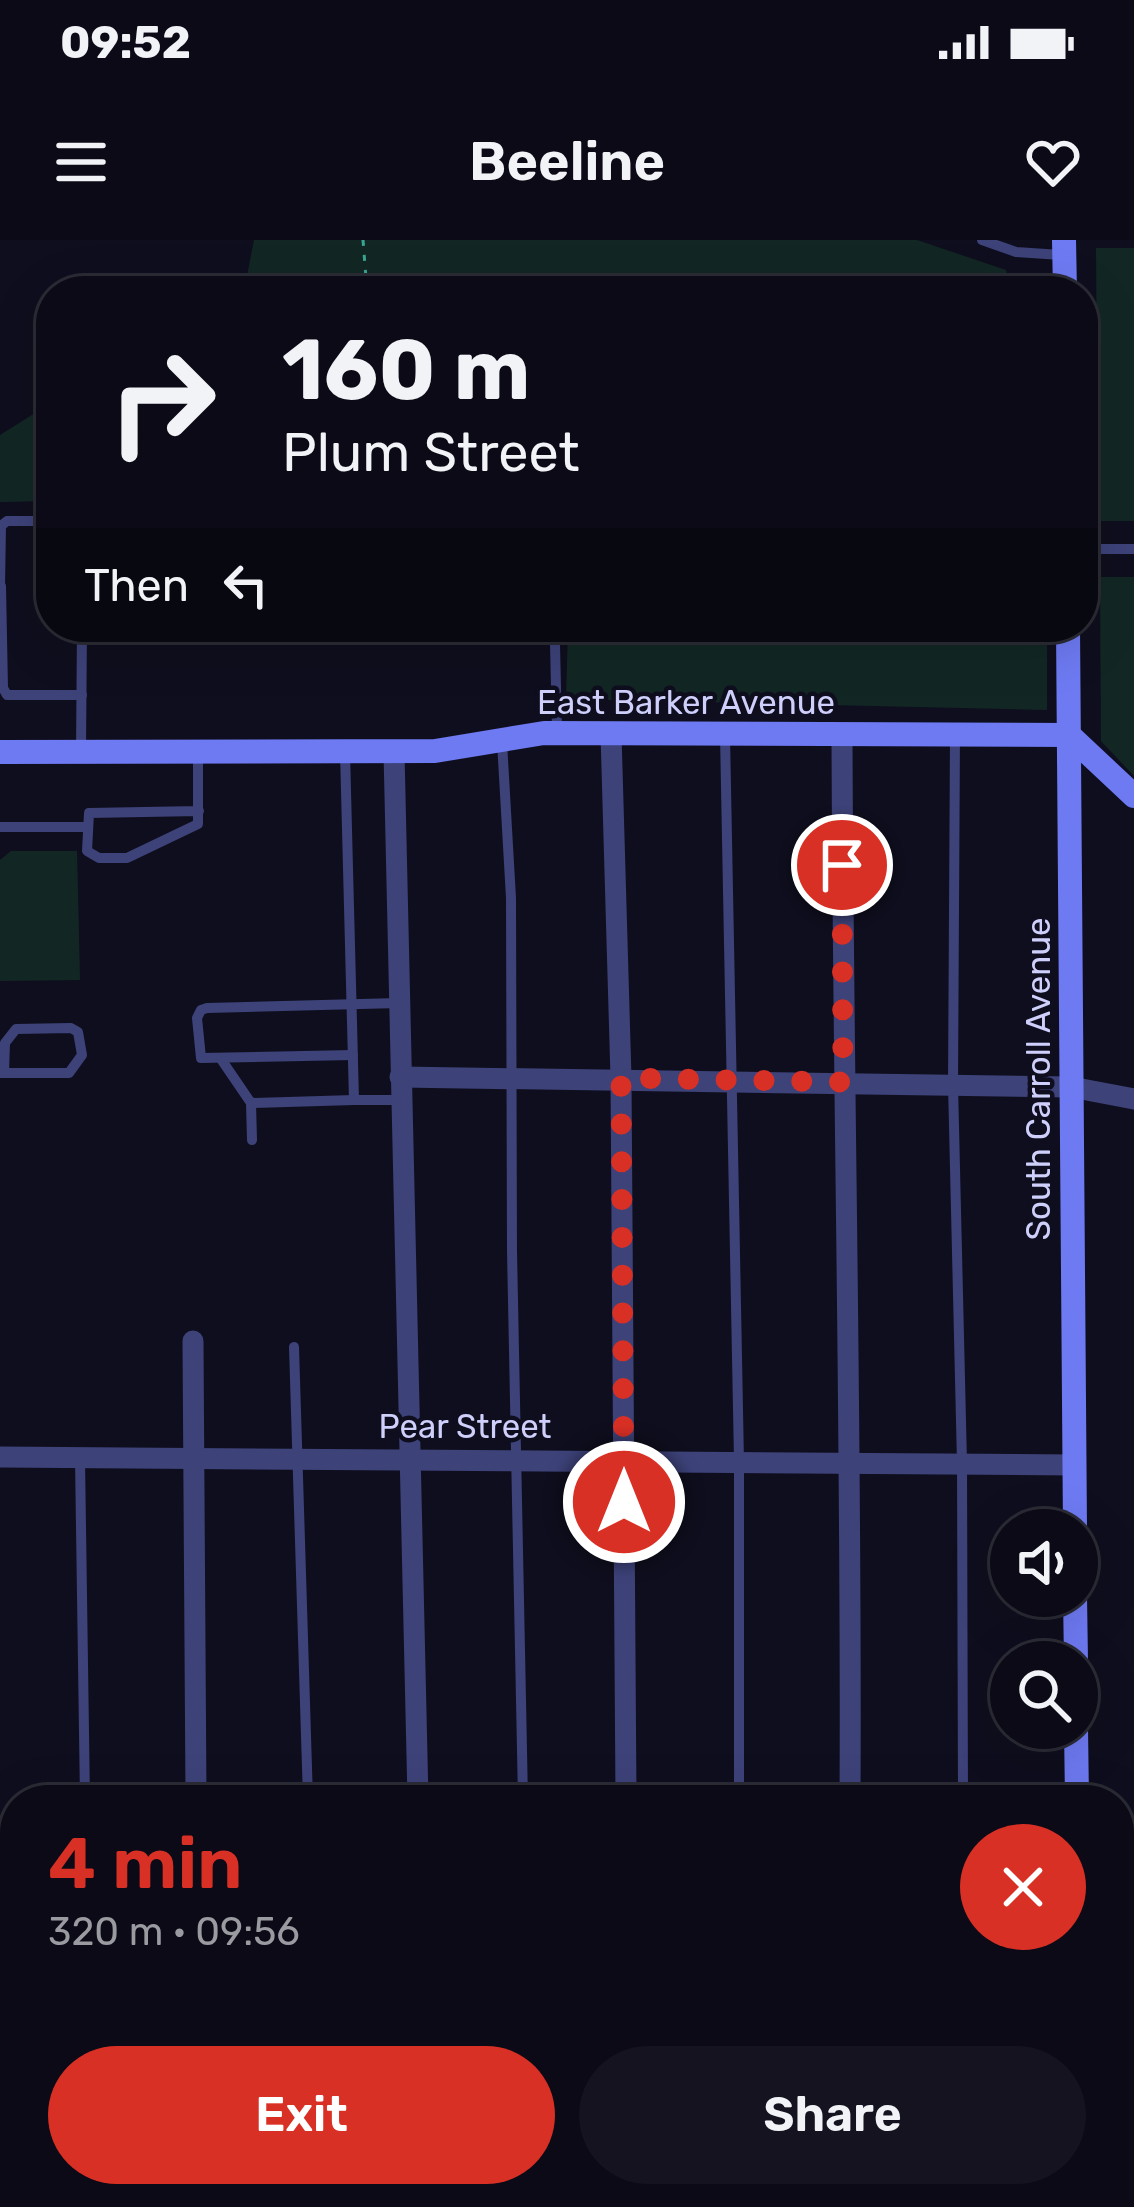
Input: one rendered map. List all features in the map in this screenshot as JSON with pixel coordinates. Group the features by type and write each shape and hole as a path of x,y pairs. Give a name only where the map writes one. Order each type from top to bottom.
{"street":[{"name":"South Carroll Avenue","path":"1068,642 1075,1509"},
{"name":"East Barker Avenue","path":"0,752 394,752 468,748 557,733 1069,735"},
{"path":"611,734 621,1078 626,1785"},
{"path":"842,734 850,1785"},
{"path":"1069,735 1134,796"},
{"path":"394,752 418,1785"},
{"path":"400,1089 513,1078 621,1078 1072,1087 1134,1099"},
{"path":"193,1341 196,1785"},
{"name":"Pear Street","path":"0,1457 1074,1465"},
{"path":"1076,1749 1077,1785"}],"lane":[{"path":"982,240 1064,248"},
{"path":"36,521 8,521 1,526 3,688 7,694 82,695"},
{"path":"1098,549 1134,549"},
{"path":"81,752 82,642"},
{"path":"554,644 557,733"},
{"path":"725,734 739,1461 739,1785"},
{"path":"955,735 953,1084 962,1463 963,1785"},
{"path":"502,739 511,898 512,1251 524,1785"},
{"path":"199,752 199,811 198,824 127,858 91,856 86,827 89,813 199,811"},
{"path":"345,752 355,1100"},
{"path":"0,827 86,827"},
{"path":"353,1055 201,1058 197,1018 201,1010 399,1003"},
{"path":"16,1029 79,1032 82,1055 69,1073 2,1073 4,1043 16,1029"},
{"path":"221,1059 251,1103 252,1140"},
{"path":"251,1103 355,1100 400,1089"},
{"path":"294,1347 307,1785"},
{"path":"80,1459 85,1785"}],"path":[{"path":"363,240 366,276"}],"green space":[{"path":"254,240 917,240 1006,270 1007,276 247,276"},
{"path":"1096,248 1134,248 1134,521 1098,521"},
{"path":"36,412 36,501 0,502 0,435"},
{"path":"1100,577 1134,577 1134,776 1101,741"},
{"path":"568,642 1047,642 1047,710 566,699"},
{"path":"11,851 77,851 80,980 0,981 0,860"}],"route":[{"path":"624,1502 621,1078 843,1082 842,865"}]}
